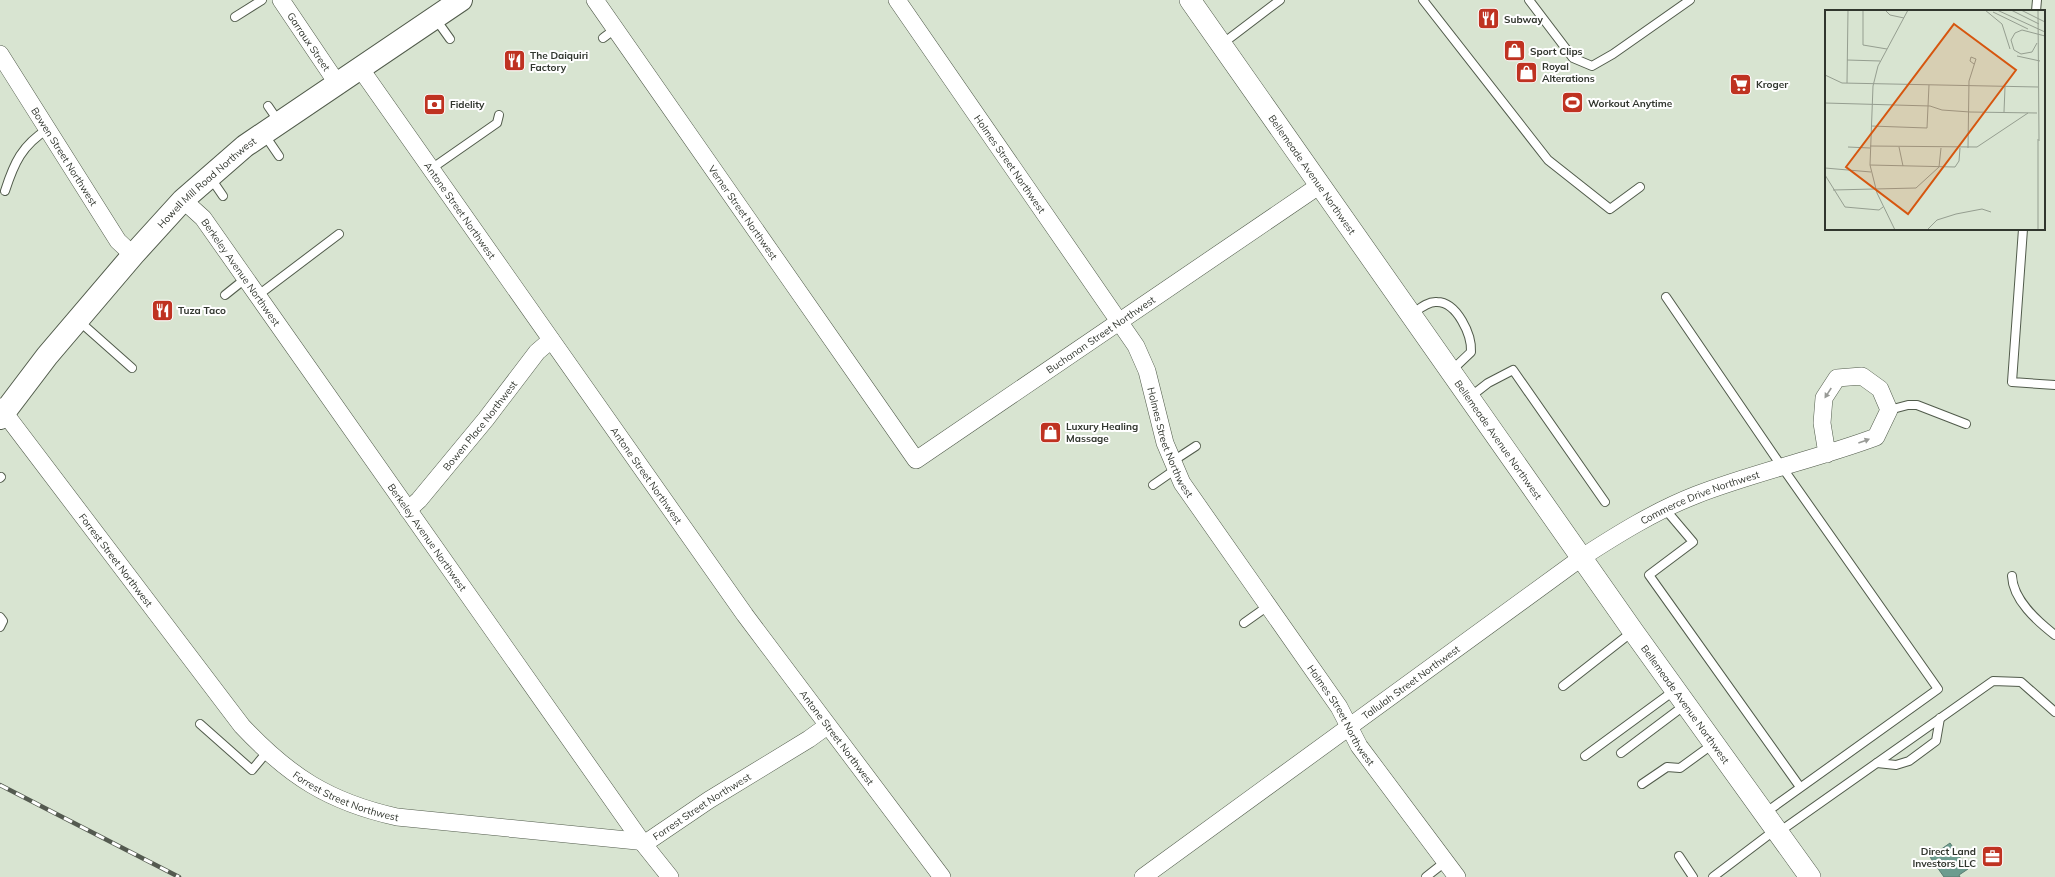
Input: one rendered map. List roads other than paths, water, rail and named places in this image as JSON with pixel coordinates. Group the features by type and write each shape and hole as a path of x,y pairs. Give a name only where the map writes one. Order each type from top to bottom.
{"main road":[{"name":"Howell Mill Road Northwest","path":"1,413 47,356 133,255 183,200 270,121 337,83 461,0"}],"street":[{"name":"Garraux Street","path":"281,0 337,83"},
{"name":"Verner Street Northwest","path":"595,0 609,33 892,424"},
{"name":"Holmes Street Northwest","path":"897,0 1136,346 1147,371 1165,443 1182,483 1339,707 1359,746 1457,877"},
{"name":"Bellemeade Avenue Northwest","path":"1190,0 1581,558 1810,877"},
{"name":"Bowen Street Northwest","path":"0,54 118,241 133,255"},
{"name":"Antone Street Northwest","path":"360,68 745,615 942,877"},
{"name":"Buchanan Street Northwest","path":"892,424 916,460 1320,185"},
{"name":"Berkeley Avenue Northwest","path":"183,200 203,218 642,842 670,877"},
{"name":"Bowen Place Northwest","path":"408,510 419,500 486,419 537,352 551,340"},
{"path":"1827,454 1822,423 1824,398 1837,378 1862,376 1880,389 1889,410"},
{"name":"Commerce Drive Northwest","path":"1581,558 1636,523 1695,495 1827,454 1876,437 1889,410"},
{"name":"Forrest Street Northwest","path":"1,413 242,726 267,752 299,777 322,791 371,812 397,817 642,842 651,840 709,800 809,740 827,726"},
{"name":"Tallulah Street Northwest","path":"1143,877 1581,558"}],"lane":[{"path":"235,17 262,0"},
{"path":"1222,45 1280,0"},
{"path":"1423,0 1548,160 1610,209 1640,187"},
{"path":"1529,0 1573,58 1592,66 1613,54 1690,0"},
{"path":"2036,10 2037,0"},
{"path":"435,18 450,39"},
{"path":"431,169 497,123 499,115"},
{"path":"270,121 279,156"},
{"path":"5,191 12,171 24,148 33,139 48,130"},
{"path":"209,176 223,196"},
{"path":"2023,230 2012,382 2055,385"},
{"path":"258,296 339,234"},
{"path":"225,295 245,279"},
{"path":"1666,297 1782,467 1938,689 1800,787 1773,825"},
{"path":"1411,315 1420,308 1435,302 1445,303 1453,309 1469,334 1471,352 1451,372"},
{"path":"78,320 132,368"},
{"path":"1469,398 1488,383 1513,370 1605,502"},
{"path":"1889,410 1908,405 1917,405 1966,424"},
{"path":"1153,485 1196,446"},
{"path":"1665,509 1693,542 1649,575 1800,787"},
{"path":"2012,576 2012,587 2035,619 2055,635"},
{"path":"1244,623 1268,606"},
{"path":"0,617 3,621 0,627"},
{"path":"1563,686 1633,631"},
{"path":"1713,877 1773,825 1877,763 1993,681 2021,682 2055,712"},
{"path":"1621,753 1680,697"},
{"path":"1585,756 1680,697"},
{"path":"1877,763 1896,766 1909,761 1936,741 1940,718"},
{"path":"200,724 252,770 267,752"},
{"path":"1642,784 1667,767 1680,768 1714,743"},
{"path":"1679,856 1694,877"},
{"path":"1426,877 1445,862"}],"water":[{"path":"1950,843 1968,869 1959,875 1960,877 1944,877 1930,857"}],"railway":[{"path":"0,785 179,877"}],"place":[{"name":"Subway","path":"1489,19"},
{"name":"Sport Clips","path":"1514,51"},
{"name":"The Daiquiri Factory","path":"514,61"},
{"name":"Royal Alterations","path":"1527,72"},
{"name":"Kroger","path":"1740,84"},
{"name":"Workout Anytime","path":"1573,103"},
{"name":"Fidelity","path":"435,104"},
{"name":"Tuza Taco","path":"163,310"},
{"name":"Luxury Healing Massage","path":"1051,432"},
{"name":"Direct Land Investors LLC","path":"1992,857"}]}
